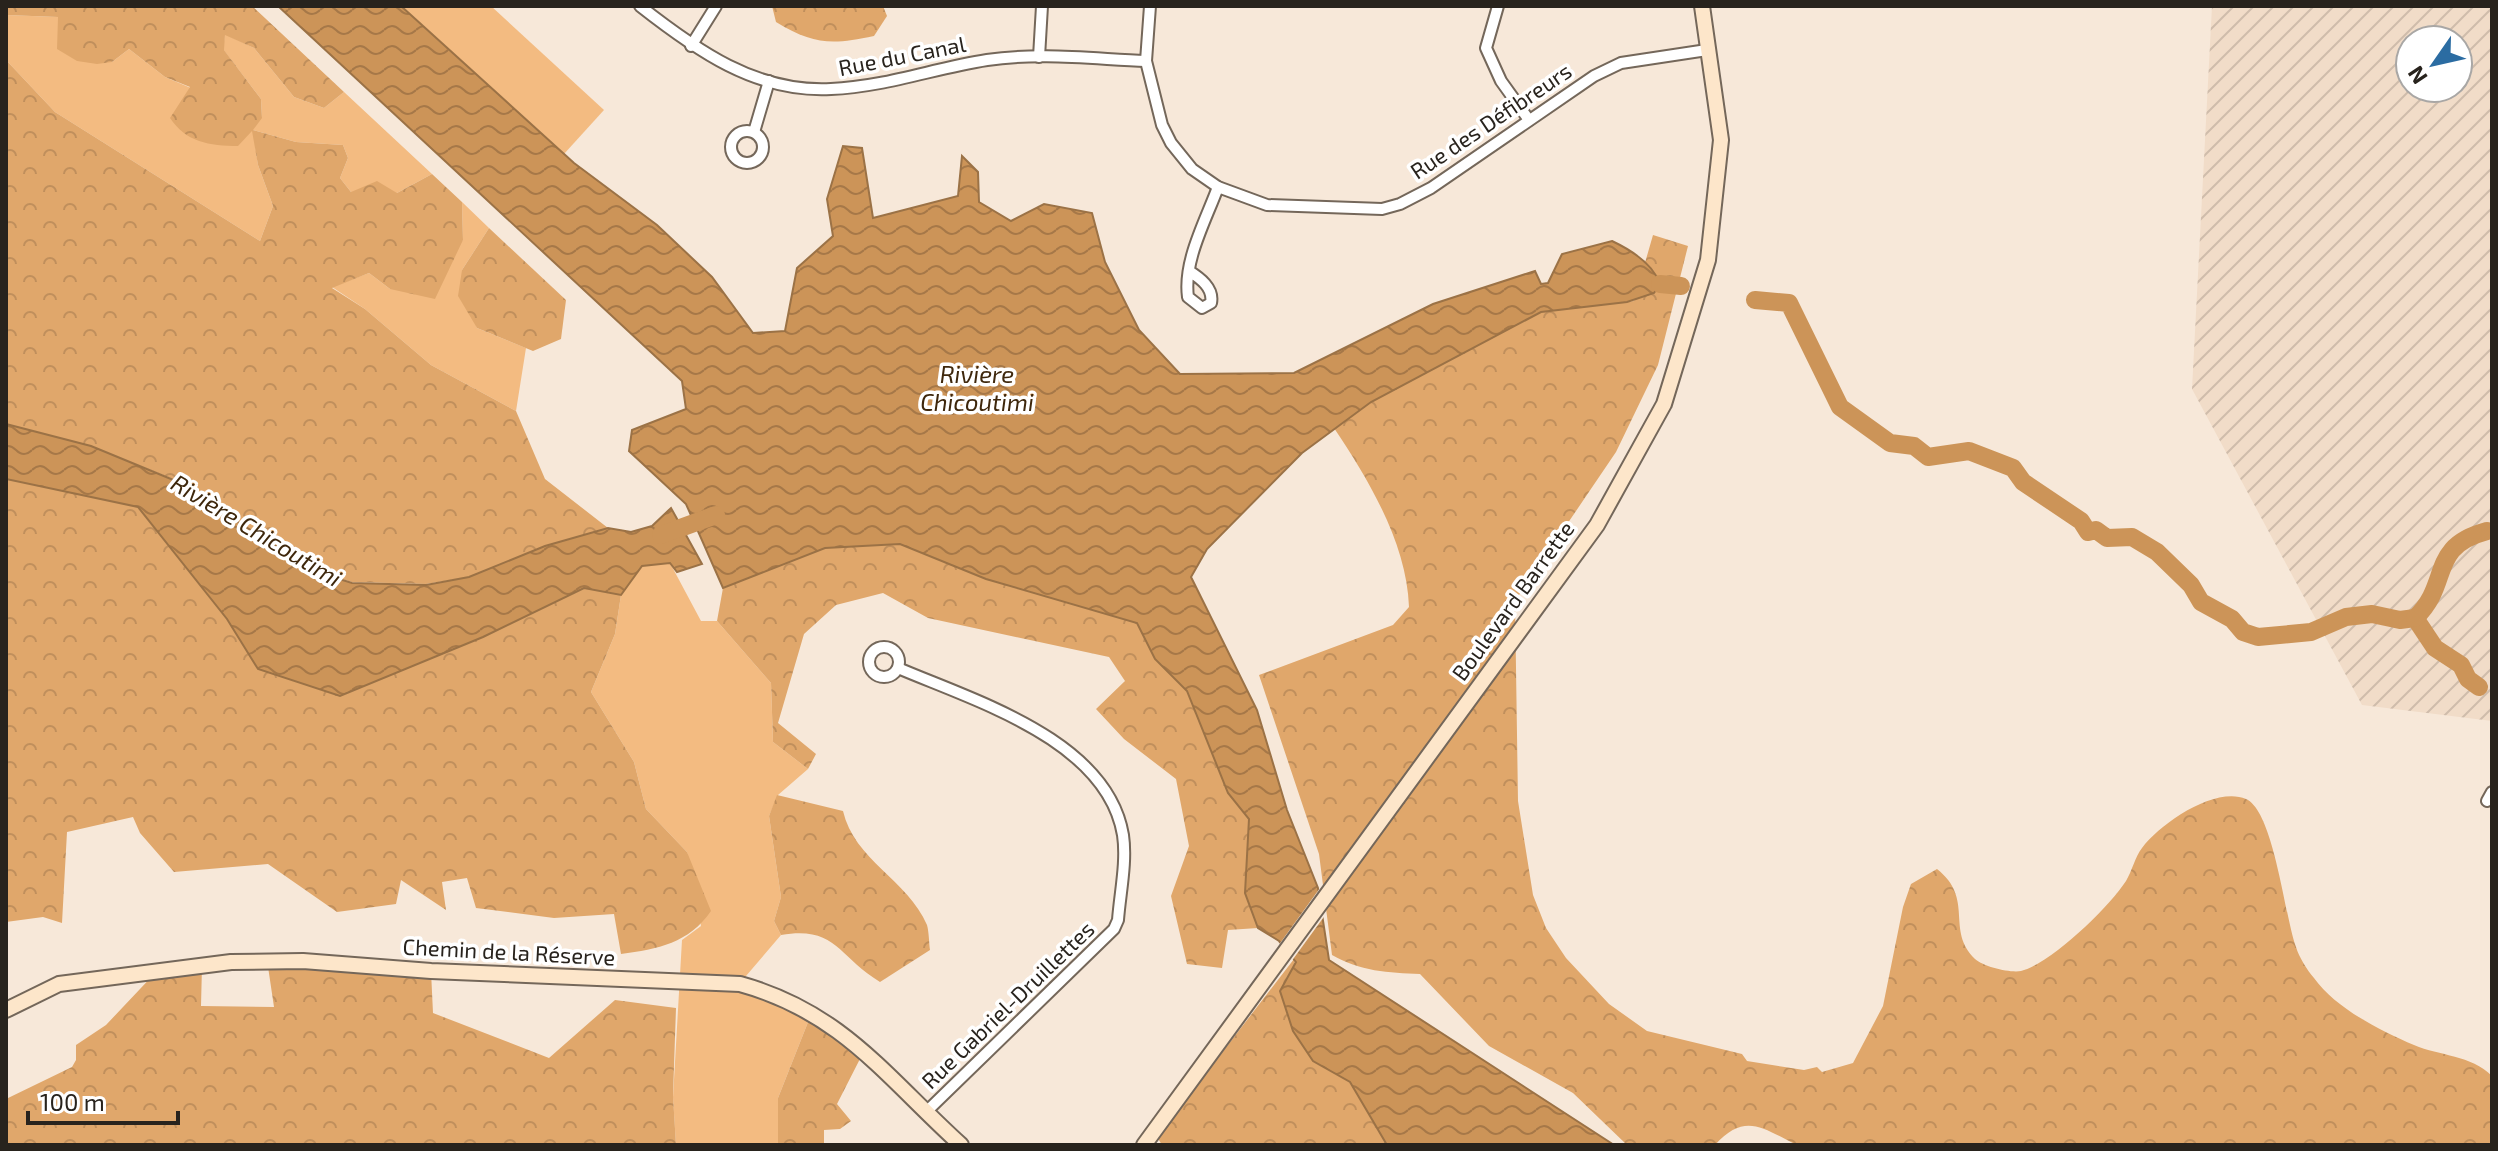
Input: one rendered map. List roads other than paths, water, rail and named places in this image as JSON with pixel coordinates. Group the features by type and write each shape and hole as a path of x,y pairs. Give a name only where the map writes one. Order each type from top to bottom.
{"street":[{"name":"Rue du Canal","path":"640,6 691,46 729,68 769,81 830,90 893,81 989,59 1039,57 1146,61"},
{"path":"691,46 716,6"},
{"path":"1039,57 1042,6"},
{"name":"Rue des Défibreurs","path":"1150,6 1146,61 1162,125 1171,143 1192,169 1218,187 1267,205 1382,209 1431,188 1559,97 1621,63 1707,50"},
{"path":"1498,6 1486,48 1501,81 1529,120"},
{"name":"Boulevard Barrette","path":"1144,1145 1237,1013 1597,525 1664,404 1708,260 1721,140 1702,6"},
{"path":"754,132 769,81"},
{"path":"1189,271 1218,187"},
{"name":"Rue Gabriel-Druillettes","path":"898,668 1003,714 1067,749 1087,765 1102,788 1123,835 1118,920 1114,929 926,1112"},
{"name":"Chemin de la Réserve","path":"6,1010 59,984 231,962 303,961 431,971 740,984 777,994 849,1036 961,1145"}],"water":[{"name":"Rivière Chicoutimi","path":"278,6 401,6 574,163 657,225 712,277 753,333 785,331 797,268 833,236 827,199 843,146 862,148 873,218 958,196 962,156 978,172 979,202 1011,221 1044,204 1092,213 1105,262 1139,330 1180,374 1294,373 1433,304 1535,271 1541,284 1548,283 1562,254 1612,241 1640,258 1660,284 1654,293 1627,302 1541,312 1371,402 1302,453 1207,549 1191,577 1257,710 1287,810 1318,888 1329,960 1614,1145 1387,1145 1350,1082 1313,1061 1293,1031 1280,991 1296,962 1279,941 1258,928 1245,893 1249,819 1228,793 1187,691 1155,659 1137,623 986,579 900,544 825,548 723,588 686,504 629,451 632,430 686,409 682,381"},
{"name":"Rivière Chicoutimi","path":"6,424 91,446 188,486 317,572 352,583 426,585 469,577 545,546 608,528 631,532 652,526 671,508 702,564 677,572 670,563 642,566 621,595 584,588 483,637 340,696 258,669 227,619 138,507 6,479"}],"waterway":[{"path":"1660,284 1681,286"},
{"path":"1755,300 1789,303 1840,407 1890,443 1914,446 1928,457 1969,451 2013,468 2023,482 2081,521 2088,532 2096,530 2107,538 2132,537 2157,552 2191,585 2201,602 2232,619 2243,632 2258,637 2311,632 2346,617 2372,614 2400,620 2415,618 2435,648 2461,665 2468,679 2479,687"},
{"name":"Rivière Chicoutimi","path":"661,535 716,515"},
{"path":"2415,618 2426,605 2442,567 2456,546 2487,531"}]}
